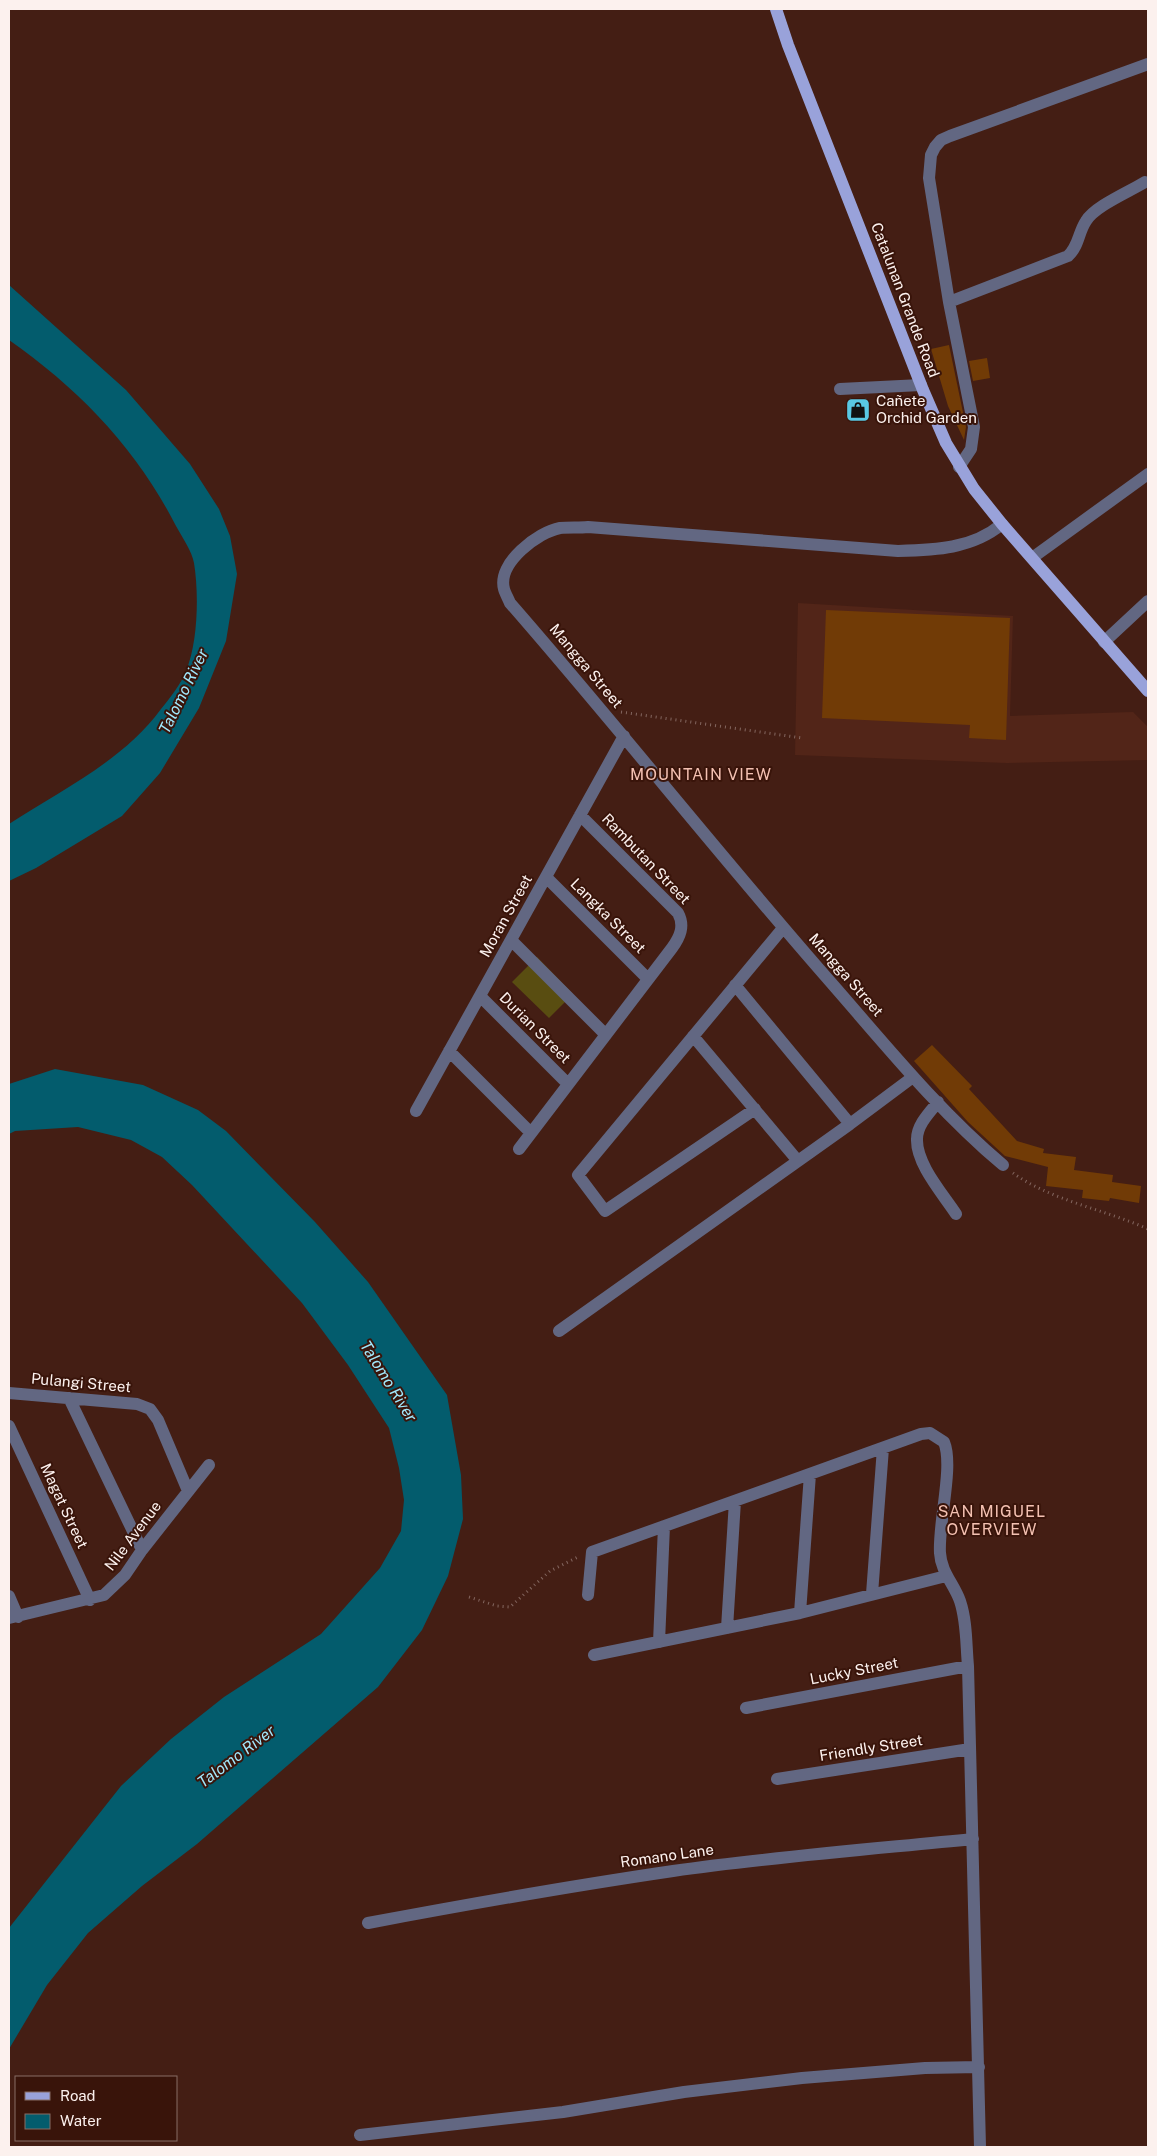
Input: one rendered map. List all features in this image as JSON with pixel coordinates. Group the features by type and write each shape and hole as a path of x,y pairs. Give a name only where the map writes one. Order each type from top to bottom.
{"main road":[{"name":"Catalunan Grande Road","path":"776,9 788,45 921,385 946,443 959,467 1002,524 1148,691"}],"street":[{"path":"959,467 971,449 974,427 948,302 929,178 930,161 934,147 941,140 950,136 1148,64"},
{"path":"948,302 1068,256 1074,250 1086,221 1093,214 1145,182"},
{"path":"840,389 921,385"},
{"path":"1032,558 1148,474"},
{"name":"Mangga Street","path":"1002,524 991,534 976,541 932,550 888,550 588,527 560,528 534,539 510,562 504,575 503,588 510,603 624,736 783,928 913,1076 968,1134 1003,1165"},
{"path":"1104,642 1148,601"},
{"name":"Moran Street","path":"416,1111 624,736"},
{"name":"Rambutan Street","path":"580,814 678,913 682,923 676,942 648,979"},
{"name":"Langka Street","path":"546,877 648,979"},
{"path":"755,1109 605,1211 578,1175 783,928"},
{"path":"510,940 606,1035"},
{"path":"519,1149 648,979"},
{"path":"735,985 850,1124"},
{"name":"Durian Street","path":"480,996 568,1084"},
{"path":"693,1036 798,1161"},
{"path":"449,1051 531,1133"},
{"path":"559,1331 850,1124 913,1076"},
{"path":"938,1102 920,1126 917,1139 919,1153 927,1172 956,1214"},
{"name":"Pulangi Street","path":"9,1393 137,1404 150,1409 158,1420 188,1491"},
{"path":"69,1398 142,1550"},
{"name":"Magat Street","path":"9,1426 90,1600"},
{"path":"588,1595 592,1552 921,1434 930,1433 944,1442 948,1457 940,1551 941,1564 946,1576 955,1587 964,1613 968,1666 980,2147"},
{"path":"872,1594 883,1448"},
{"name":"Nile Avenue","path":"13,1618 90,1600 104,1595 115,1587 209,1465"},
{"path":"800,1613 810,1474"},
{"path":"727,1628 734,1501"},
{"path":"659,1642 664,1526"},
{"path":"594,1655 800,1613 946,1576"},
{"path":"9,1596 13,1618"},
{"name":"Lucky Street","path":"746,1708 968,1666"},
{"name":"Friendly Street","path":"777,1780 970,1749"},
{"name":"Romano Lane","path":"368,1923 486,1901 672,1871 767,1859 973,1839"},
{"path":"360,2136 563,2112 684,2092 802,2078 924,2068 979,2067"}],"path":[{"path":"615,711 802,738"},
{"path":"1003,1165 1032,1185 1148,1229"},
{"path":"469,1597 497,1606 510,1606 518,1601 536,1581 550,1571 570,1560 592,1552"}],"shaded area":[{"path":"798,603 1013,616 1010,716 1133,712 1148,727 1148,760 1007,763 795,755"},
{"path":"537,957 573,994 549,1018 512,982"}],"water":[{"name":"Talomo River","path":"9,285 126,390 190,464 219,509 230,536 237,574 226,641 199,708 160,773 122,816 36,868 9,881 9,824 110,759 146,727 175,691 186,671 193,646 197,603 196,575 191,554 143,471 104,422 82,400 35,359 9,340"},
{"name":"Talomo River","path":"55,1069 143,1085 198,1110 226,1131 315,1222 368,1282 447,1395 461,1475 463,1519 448,1576 422,1630 378,1687 197,1844 142,1886 88,1933 47,1985 9,2049 9,1928 121,1786 171,1739 224,1697 321,1634 380,1568 401,1531 404,1500 399,1468 389,1428 348,1365 302,1303 192,1185 162,1157 131,1140 78,1127 15,1131 9,1134 9,1084"}],"building":[{"path":"949,345 966,427 964,440 948,406 931,349"},
{"path":"987,358 990,378 973,381 969,361"},
{"path":"826,610 1010,618 1006,740 969,738 970,725 822,718"},
{"path":"932,1045 972,1086 969,1089 1017,1141 1044,1149 1043,1153 1076,1157 1074,1170 1113,1175 1112,1182 1141,1186 1139,1203 1110,1198 1109,1201 1082,1198 1083,1190 1046,1186 1048,1167 1005,1156 968,1122 914,1061"}],"place":[{"name":"Cañete Orchid Garden","path":"858,410"}],"district":[{"name":"MOUNTAIN VIEW","path":"701,774"},
{"name":"SAN MIGUEL OVERVIEW","path":"992,1520"}]}
